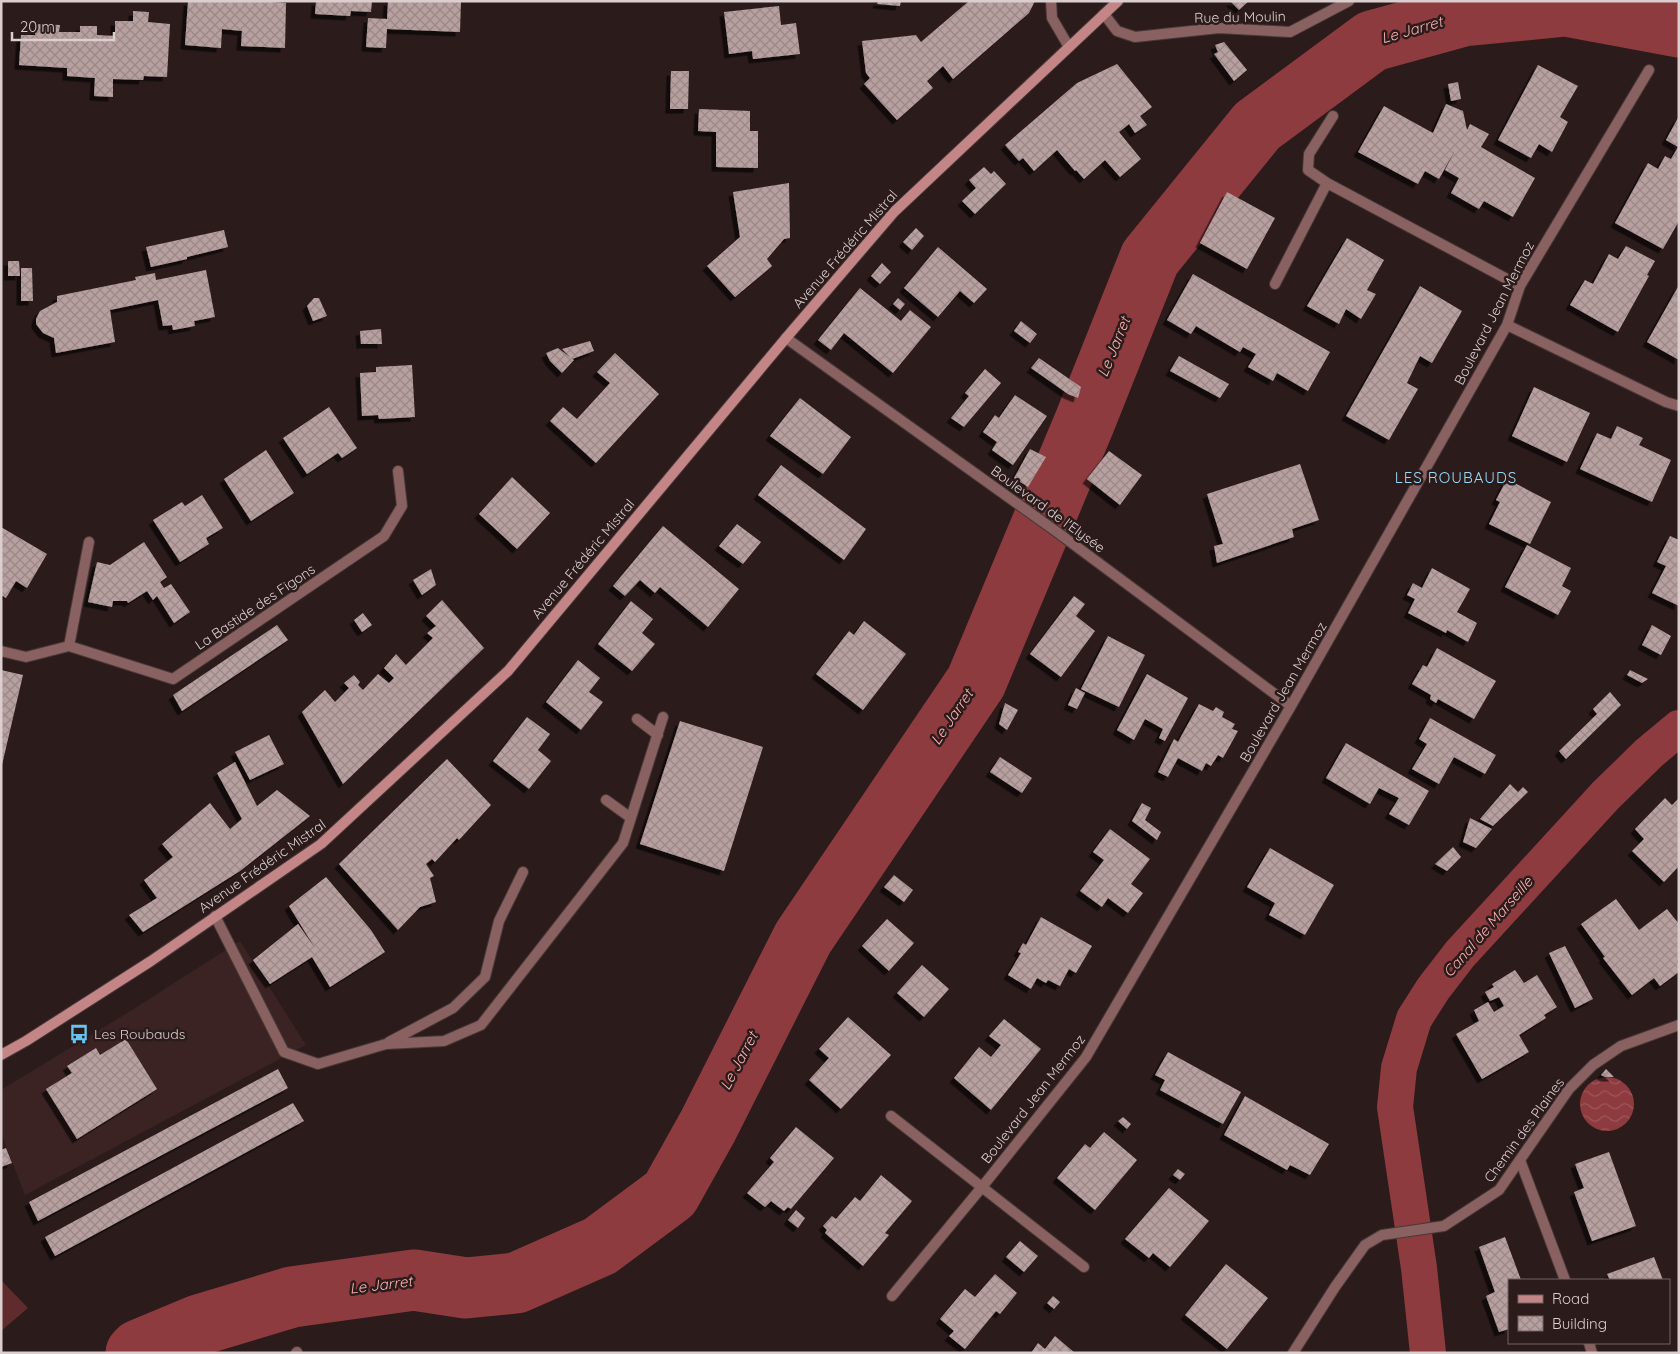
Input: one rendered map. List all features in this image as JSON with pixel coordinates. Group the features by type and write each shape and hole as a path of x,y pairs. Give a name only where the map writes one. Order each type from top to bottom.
{"main road":[{"name":"Avenue Frédéric Mistral","path":"1,1055 135,971 321,844 508,671 786,338 894,212 1118,1"}],"street":[{"path":"1051,1 1052,18 1069,47"},
{"name":"Rue du Moulin","path":"1104,14 1116,31 1135,37 1219,28 1290,32 1349,1"},
{"name":"Boulevard Jean Mermoz","path":"892,1296 1086,1057 1291,706 1506,325 1520,286 1649,70"},
{"path":"1333,116 1309,154 1308,170 1327,183 1520,286"},
{"path":"1275,284 1327,183"},
{"path":"1506,325 1666,402 1679,406"},
{"name":"Boulevard de l'Elysée","path":"786,338 1057,532 1291,706"},
{"name":"La Bastide des Figons","path":"69,646 173,679 384,536 402,506 398,471"},
{"path":"1,651 26,657 69,646 89,542"},
{"path":"386,1044 444,1041 481,1025 623,842 664,717"},
{"path":"637,719 658,736"},
{"path":"606,800 631,818"},
{"path":"215,916 284,1052 318,1064 386,1044 453,1008 485,977 499,921 523,872"},
{"name":"Chemin des Plaines","path":"1293,1353 1335,1287 1365,1245 1382,1236 1444,1226 1499,1190 1569,1089 1593,1065 1622,1046 1679,1025"},
{"path":"891,1116 1084,1267"},
{"path":"1520,1160 1565,1279"}],"shaded area":[{"path":"240,941 306,1045 25,1195 1,1133 1,1090"},
{"path":"1,1280 28,1308 1,1331"}],"water":[{"path":"1607,1077 1617,1079 1626,1085 1632,1094 1634,1104 1632,1114 1626,1123 1617,1129 1607,1131 1597,1129 1588,1123 1582,1114 1580,1104 1582,1094 1588,1085 1597,1079"}],"building":[{"path":"188,1 286,3 285,48 241,46 242,31 222,29 221,48 185,45"},
{"path":"316,1 372,1 371,12 351,11 350,16 315,14"},
{"path":"388,1 461,1 460,32 387,29 386,48 366,47 368,18 387,19"},
{"path":"878,1 901,1 900,6 877,4"},
{"path":"969,1 1035,1 1029,13 953,79 943,66 927,81 933,88 897,120 864,84 870,78 866,73 862,41 916,35 921,42"},
{"path":"1230,1 1249,1 1239,10"},
{"path":"779,6 781,25 796,23 800,54 753,59 752,51 729,54 724,12"},
{"path":"133,11 149,12 148,22 170,24 167,77 144,76 143,80 113,79 113,97 94,96 95,78 67,76 67,68 19,65 21,35 35,35 35,24 60,25 59,32 80,32 80,26 97,26 97,35 115,36 115,21 133,21"},
{"path":"1224,42 1247,70 1234,81 1214,54 1218,52 1215,45"},
{"path":"1117,64 1152,107 1140,116 1147,125 1135,133 1129,124 1119,132 1141,159 1120,177 1105,160 1084,179 1057,150 1034,171 1023,158 1019,161 1005,145 1077,83"},
{"path":"1538,65 1578,86 1560,117 1568,122 1552,152 1539,144 1531,158 1498,140"},
{"path":"671,71 689,71 688,109 670,109"},
{"path":"1458,82 1461,99 1451,101 1448,84"},
{"path":"1446,104 1463,111 1467,130 1470,124 1489,134 1481,147 1535,178 1513,217 1484,201 1479,209 1451,193 1459,178 1445,170 1455,150 1439,179 1425,171 1418,184 1358,152 1384,106 1433,133"},
{"path":"699,109 750,111 750,131 758,131 758,168 716,167 716,132 698,131"},
{"path":"1679,116 1679,221 1663,249 1615,223 1648,163 1658,169 1665,156 1671,159 1678,147 1666,140"},
{"path":"984,167 991,174 994,171 1006,184 975,214 962,201 976,188 969,180"},
{"path":"789,183 790,238 784,239 767,259 772,266 735,297 707,266 740,237 733,192"},
{"path":"1227,192 1275,218 1247,269 1200,243"},
{"path":"916,228 924,236 912,250 903,242"},
{"path":"224,230 228,247 151,267 146,247"},
{"path":"1347,238 1384,260 1367,290 1376,294 1361,319 1346,309 1339,324 1307,306"},
{"path":"1626,246 1655,261 1647,275 1649,276 1618,332 1570,305 1585,280 1593,284 1609,254 1618,259"},
{"path":"938,247 987,289 974,303 960,291 938,317 904,288"},
{"path":"8,261 19,261 20,276 8,276"},
{"path":"882,263 891,272 880,284 871,276"},
{"path":"21,268 32,268 33,301 21,301"},
{"path":"206,270 215,317 194,321 195,326 173,330 172,325 163,326 158,300 110,310 115,342 56,353 54,338 43,333 36,324 40,311 57,302 57,296 136,280 135,277 155,273 156,280"},
{"path":"1193,274 1330,352 1308,391 1277,373 1273,381 1248,367 1256,354 1243,347 1240,352 1196,326 1191,334 1167,320"},
{"path":"1679,285 1679,360 1647,342"},
{"path":"1420,286 1462,311 1432,363 1420,356 1407,383 1418,389 1389,440 1346,416"},
{"path":"860,288 901,321 910,310 931,327 893,373 844,333 831,350 818,340"},
{"path":"314,298 319,298 327,316 313,321 307,306"},
{"path":"898,298 905,304 900,310 893,304"},
{"path":"1021,321 1037,334 1030,343 1014,331"},
{"path":"381,329 382,344 361,344 360,331"},
{"path":"590,341 594,351 572,359 574,360 562,373 550,361 546,353 558,348 571,358 562,349"},
{"path":"615,353 659,394 596,463 550,421 563,407 577,419 610,383 597,372"},
{"path":"1179,356 1229,384 1220,398 1170,371"},
{"path":"1039,358 1081,387 1078,398 1068,394 1031,368"},
{"path":"412,365 415,417 379,419 378,415 362,416 360,373 376,372 376,367"},
{"path":"985,369 1001,383 964,427 951,418 969,396 965,393"},
{"path":"1534,387 1590,413 1567,462 1512,436"},
{"path":"1015,395 1047,416 1013,465 992,450 997,442 983,432 995,415 999,418"},
{"path":"800,398 851,437 823,474 770,436"},
{"path":"329,407 357,448 342,458 338,453 307,474 283,438"},
{"path":"1617,426 1643,438 1639,445 1671,460 1652,502 1580,469 1597,433 1611,439"},
{"path":"1030,449 1046,457 1028,487 1014,478"},
{"path":"266,450 294,493 251,521 224,479"},
{"path":"1109,451 1142,475 1120,505 1087,479"},
{"path":"1300,464 1319,520 1292,529 1294,537 1217,563 1214,546 1223,544 1207,494"},
{"path":"781,465 866,529 844,560 758,495"},
{"path":"512,477 550,513 517,549 479,514"},
{"path":"1507,479 1551,502 1530,544 1489,524 1500,502 1496,500"},
{"path":"202,495 223,528 206,538 209,544 180,562 153,520 182,502 185,506"},
{"path":"737,524 761,542 743,564 719,546"},
{"path":"663,526 739,589 708,627 660,587 655,593 640,580 625,596 613,586"},
{"path":"1,527 47,554 27,588 16,581 6,598 1,595"},
{"path":"1670,536 1679,540 1679,606 1652,593 1666,566 1657,562"},
{"path":"144,542 167,577 160,582 164,588 171,584 190,612 174,623 157,596 153,600 147,591 128,603 127,601 113,601 112,607 88,602 97,562 110,565"},
{"path":"1527,545 1571,568 1562,586 1571,591 1558,615 1505,587"},
{"path":"1432,568 1470,589 1457,612 1477,623 1468,642 1447,630 1446,633 1408,613 1415,599 1407,595 1413,583 1422,588"},
{"path":"431,569 436,585 422,595 413,580"},
{"path":"1074,596 1085,604 1076,616 1095,631 1061,677 1030,654"},
{"path":"442,600 484,648 343,784 302,712 325,690 335,702 349,688 344,683 354,675 360,682 358,685 363,690 378,674 389,683 394,678 384,668 396,654 406,665 433,638 427,633 436,626 426,616"},
{"path":"631,601 653,619 642,633 655,644 632,671 598,644"},
{"path":"363,613 372,625 362,632 354,620"},
{"path":"864,621 906,654 863,710 816,674 849,631 854,635"},
{"path":"277,625 288,640 182,711 173,695"},
{"path":"1652,625 1671,636 1661,655 1642,645"},
{"path":"1108,636 1145,655 1119,707 1081,689"},
{"path":"1437,648 1496,681 1474,719 1438,699 1436,703 1430,699 1431,695 1412,684 1423,665 1427,667"},
{"path":"578,660 600,678 589,692 603,702 581,730 546,702"},
{"path":"1,670 23,675 2,765 1,765"},
{"path":"1630,670 1648,679 1642,683 1627,675"},
{"path":"1147,674 1188,698 1165,741 1159,738 1163,729 1145,719 1134,740 1117,730"},
{"path":"1076,688 1085,693 1077,709 1068,705"},
{"path":"1610,692 1621,705 1566,759 1559,751 1597,714 1593,709"},
{"path":"1005,703 1018,710 1007,730 999,724"},
{"path":"1199,704 1213,711 1216,707 1224,712 1222,717 1235,724 1232,729 1238,731 1223,758 1218,755 1211,766 1206,763 1202,771 1178,758 1168,777 1158,772 1174,739 1178,742"},
{"path":"527,717 550,734 538,750 551,761 529,789 493,761"},
{"path":"1430,718 1496,755 1485,774 1454,757 1439,784 1412,769 1427,744 1419,739"},
{"path":"680,721 763,747 724,871 640,844"},
{"path":"269,735 284,764 250,780 235,752"},
{"path":"1346,743 1429,791 1409,825 1389,814 1399,798 1379,788 1370,804 1326,778"},
{"path":"1000,757 1032,778 1022,793 990,772"},
{"path":"447,759 491,805 459,840 457,838 435,862 432,859 426,864 434,876 430,878 436,902 420,907 398,930 339,864"},
{"path":"235,762 257,806 277,790 310,816 240,871 143,932 129,915 157,898 144,880 173,857 162,844 210,803 230,829 242,819 217,773"},
{"path":"1510,784 1518,792 1523,787 1528,792 1493,826 1480,819"},
{"path":"1665,798 1672,805 1679,798 1679,866 1664,882 1632,851 1644,839 1635,829"},
{"path":"1142,803 1151,808 1145,820 1161,832 1157,840 1132,821"},
{"path":"1470,818 1492,829 1476,848 1463,842"},
{"path":"1110,829 1150,859 1131,884 1143,893 1128,913 1108,898 1102,907 1080,891 1104,860 1093,852"},
{"path":"1453,847 1461,857 1447,871 1435,864"},
{"path":"1270,848 1334,885 1305,935 1269,915 1275,903 1247,887"},
{"path":"894,875 913,890 904,902 884,887"},
{"path":"326,877 371,930 385,952 330,987 312,957 270,984 253,960 298,924 315,948 289,906"},
{"path":"1616,899 1639,930 1667,909 1679,924 1679,960 1677,961 1679,963 1679,972 1660,986 1654,978 1632,995 1603,958 1605,957 1581,924"},
{"path":"1041,917 1092,946 1076,973 1069,969 1060,986 1048,980 1046,983 1037,978 1031,989 1008,975 1021,953 1018,952 1023,943 1026,945"},
{"path":"887,919 914,943 889,971 862,946"},
{"path":"1565,946 1593,999 1575,1008 1549,953"},
{"path":"922,965 949,989 924,1017 897,993"},
{"path":"1515,970 1524,983 1537,975 1557,1007 1544,1015 1546,1018 1519,1035 1529,1052 1482,1079 1456,1034 1479,1021 1474,1010 1488,1002 1494,1012 1504,1006 1499,997 1490,1001 1485,992 1494,987 1492,984"},
{"path":"848,1017 891,1055 841,1109 809,1080 829,1058 819,1049"},
{"path":"1004,1019 1041,1049 991,1110 954,1078 979,1047 991,1057 1001,1045 989,1036"},
{"path":"126,1039 157,1089 77,1139 46,1089 72,1073 67,1066 96,1048 100,1055"},
{"path":"1168,1052 1241,1092 1223,1124 1160,1090 1165,1080 1155,1075"},
{"path":"278,1069 288,1088 38,1221 29,1202"},
{"path":"1606,1069 1614,1077 1601,1075"},
{"path":"1245,1096 1329,1144 1310,1175 1290,1165 1287,1170 1224,1135"},
{"path":"293,1103 304,1121 55,1256 45,1237"},
{"path":"1123,1117 1131,1124 1127,1129 1118,1121"},
{"path":"796,1127 834,1158 791,1209 788,1207 784,1211 771,1201 765,1207 747,1193 774,1162 770,1158"},
{"path":"1104,1132 1137,1160 1095,1210 1057,1178 1085,1144 1090,1148"},
{"path":"6,1148 12,1163 1,1167 1,1150"},
{"path":"1609,1152 1636,1226 1592,1241 1574,1192 1584,1188 1575,1164"},
{"path":"1178,1169 1185,1174 1180,1180 1173,1175"},
{"path":"881,1175 912,1201 885,1233 889,1235 863,1266 825,1233 827,1230 823,1226 832,1216 836,1219 855,1197 860,1201"},
{"path":"1169,1188 1209,1221 1170,1267 1153,1253 1149,1258 1125,1239"},
{"path":"796,1210 805,1218 798,1228 788,1220"},
{"path":"1505,1237 1521,1279 1508,1279 1508,1329 1499,1332 1486,1296 1495,1292 1479,1247"},
{"path":"1020,1241 1038,1256 1024,1272 1006,1257"},
{"path":"1654,1257 1663,1279 1610,1279 1607,1274"},
{"path":"1226,1264 1268,1298 1227,1349 1185,1315"},
{"path":"995,1274 1017,1293 1000,1314 996,1311 965,1349 949,1336 954,1331 940,1319 965,1289 975,1297"},
{"path":"1053,1296 1060,1302 1054,1309 1047,1303"},
{"path":"1055,1336 1075,1353 1031,1353 1038,1343 1045,1349"}],"waterway":[{"name":"Le Jarret","path":"136,1353 139,1350 199,1325 292,1297 414,1280 466,1288 516,1283 600,1246 670,1194 708,1126 803,938 976,682 1085,421 1150,258 1257,126 1372,41 1463,16 1566,6 1679,27"},
{"name":"Canal de Marseille","path":"1428,1353 1419,1268 1395,1107 1399,1068 1414,1019 1433,989 1460,954 1606,795 1649,753 1679,728"}],"place":[{"name":"Les Roubauds","path":"79,1034"}],"district":[{"name":"LES ROUBAUDS","path":"1456,478"}]}
